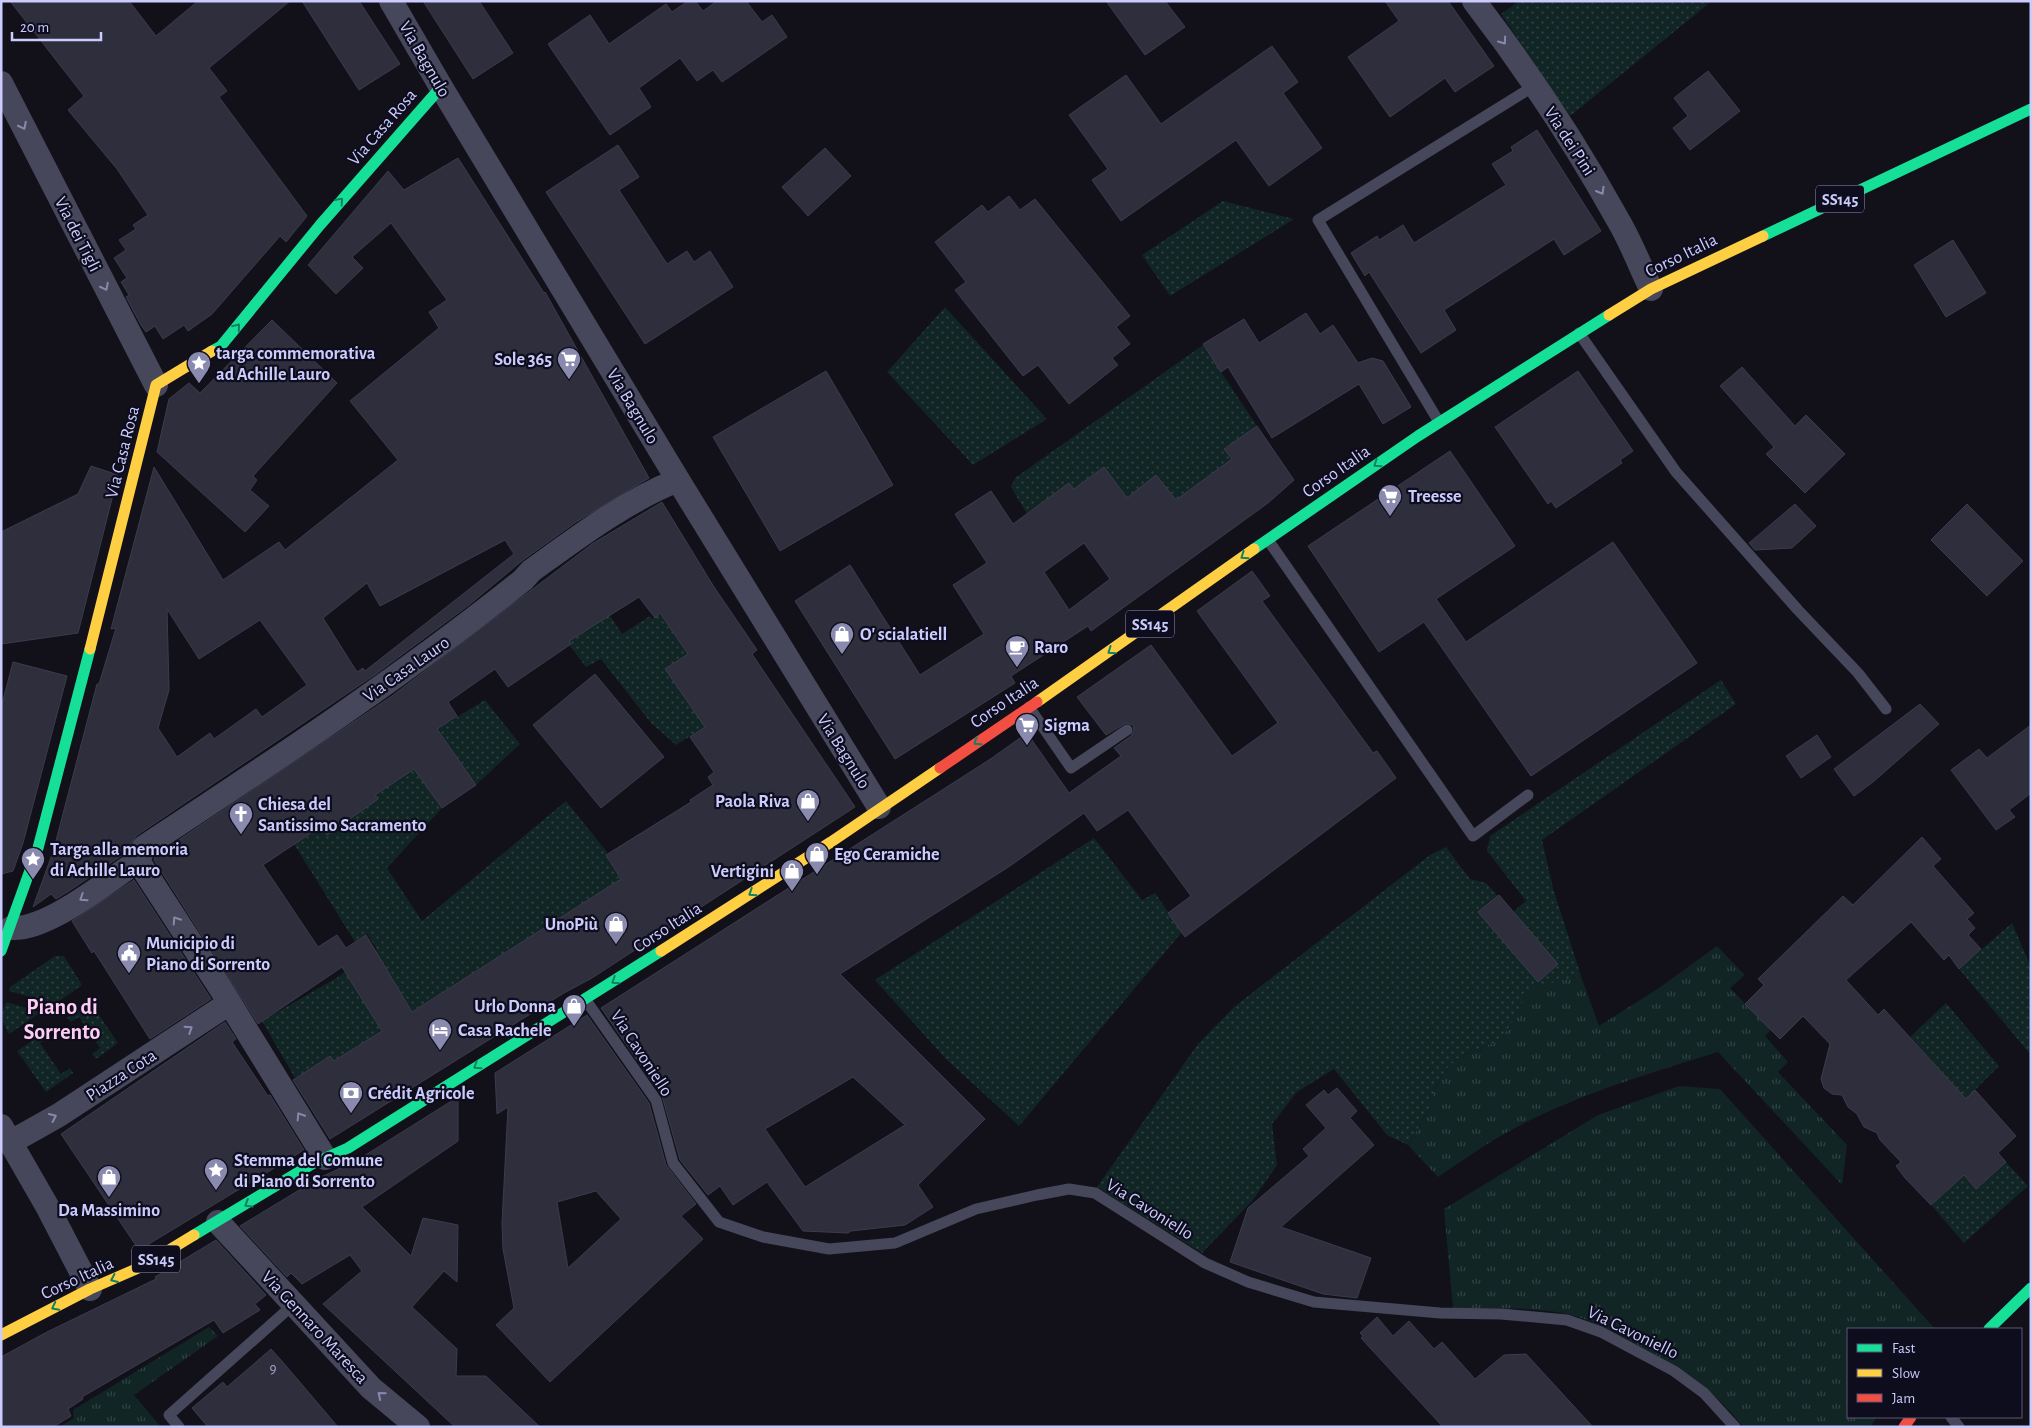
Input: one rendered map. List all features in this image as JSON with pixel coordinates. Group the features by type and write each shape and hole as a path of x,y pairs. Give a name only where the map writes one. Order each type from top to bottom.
{"main road":[{"name":"Via Casa Rosa","path":"11,928 38,848 118,542 156,386 221,346 320,225 441,87"},
{"name":"Corso Italia","path":"1,1335 90,1289 143,1266 325,1158 348,1148 584,999 831,842 879,807 1028,707 1439,422 1651,289 2031,109"},
{"path":"1,951 11,928"},
{"path":"1990,1328 2031,1288"}],"street":[{"name":"Via Bagnulo","path":"392,1 441,87 678,480 879,807"},
{"name":"Via dei Pini","path":"1474,1 1534,86 1619,221 1651,289"},
{"name":"Via dei Tigli","path":"1,83 156,386"},
{"name":"Via Casa Lauro","path":"138,861 144,847 266,767 437,648 523,580 531,571 594,526 654,490 678,480"},
{"path":"11,928 22,929 51,918 138,861 325,1158"},
{"name":"Piazza Cota","path":"90,1289 47,1206 6,1134 59,1115 228,1004"},
{"name":"Via Gennaro Maresca","path":"218,1222 371,1388 418,1427"}],"lane":[{"path":"1439,422 1318,220 1534,86"},
{"path":"1579,333 1676,472 1798,610 1858,673 1886,709"},
{"path":"1268,540 1473,836 1528,794"},
{"path":"1028,707 1071,768 1127,730"},
{"name":"Via Cavoniello","path":"584,999 656,1100 673,1163 719,1222 763,1237 829,1249 895,1243 976,1209 1037,1195 1070,1189 1095,1193 1205,1263 1248,1282 1314,1302 1440,1313 1501,1314 1567,1320 1601,1332 1674,1371 1704,1393 1735,1427"},
{"path":"180,1427 169,1415 294,1304"}],"green space":[{"path":"1519,1 1712,1 1570,116 1501,14"},
{"path":"1223,201 1294,219 1170,296 1142,255"},
{"path":"945,307 1047,419 973,465 887,372"},
{"path":"1203,345 1257,426 1224,449 1232,459 1188,491 1150,530 1104,467 1074,489 1069,483 1027,514 1011,487 1015,478"},
{"path":"609,614 622,634 650,616 652,619 660,614 688,654 666,669 720,718 676,745 651,723 601,659 586,667 567,642"},
{"path":"1721,680 1736,704 1542,840 1553,888 1581,976 1529,988 1511,1025 1498,1041 1461,1056 1445,1070 1435,1088 1430,1108 1408,1145 1387,1135 1334,1069 1297,1092 1272,1124 1277,1165 1253,1200 1202,1253 1097,1187 1198,1044 1234,1007 1430,855 1446,847 1470,879 1486,883 1513,912 1526,901 1487,851 1490,836"},
{"path":"485,700 520,744 476,785 437,729"},
{"path":"411,744 444,793 435,799 442,808 387,868 422,921 566,801 607,852 606,855 621,879 334,1061 330,1056 295,1078 262,1021 338,977 377,949 367,934 355,942 294,844 320,827 327,835 378,799 375,795 388,786"},
{"path":"1094,838 1142,900 1155,893 1182,932 1019,1126 945,1058 875,980"},
{"path":"2012,923 2031,967 2031,1055 1959,969"},
{"path":"1717,946 1745,975 1730,988 1771,1030 1765,1036 1788,1062 1778,1072 1847,1145 1842,1185 1718,1052 1607,1088 1527,1121 1478,1150 1438,1177 1408,1145 1430,1108 1435,1088 1445,1070 1461,1056 1498,1041 1511,1025 1529,987 1581,976 1599,1026 1659,988"},
{"path":"55,956 64,956 82,985 55,1004 9,991 10,987"},
{"path":"6,1002 41,1012 9,1034 3,1018"},
{"path":"90,1002 118,1043 96,1059 92,1054 100,1048 79,1017 71,1022 67,1018"},
{"path":"1946,1003 1999,1066 1966,1099 1910,1037"},
{"path":"45,1032 48,1037 40,1043 61,1074 70,1068 73,1073 46,1092 17,1051"},
{"path":"1679,1086 1720,1089 1934,1328 1847,1328 1847,1418 1876,1418 1870,1427 1743,1427 1718,1399 1676,1367 1591,1322 1568,1314 1541,1310 1453,1308 1444,1209 1598,1115"},
{"path":"2006,1162 2028,1186 1964,1243 1931,1205 1964,1175 1976,1189"},
{"path":"209,1327 218,1336 134,1395 161,1427 60,1427 74,1418 73,1410"}],"building":[{"path":"10,1 129,1 156,36 198,1 290,1 209,68 227,91 219,97 307,216 286,242 280,236 212,314 188,331 184,325 163,339 155,326 146,332 141,325 126,297 129,295 121,282 127,278 114,258 126,250 119,240 136,229 133,225 148,215 117,169 68,110 84,96"},
{"path":"302,1 359,1 400,64 359,90"},
{"path":"423,1 479,1 513,53 473,79"},
{"path":"688,1 695,1 703,11 717,1 746,1 762,22 772,15 787,37 722,82 713,70 697,81 680,58 639,88 651,107 610,135 548,44 590,15 609,44 666,4 672,12"},
{"path":"1106,1 1165,1 1185,27 1145,55"},
{"path":"1385,1 1448,1 1494,66 1455,92 1445,78 1390,117 1348,57 1399,21"},
{"path":"1272,46 1298,82 1283,93 1322,148 1269,186 1236,140 1121,221 1092,180 1108,169 1069,115 1126,75 1161,124"},
{"path":"1708,71 1740,111 1690,150 1673,128 1688,116 1674,98"},
{"path":"1537,130 1601,231 1564,255 1554,239 1444,310 1456,330 1421,353 1369,272 1365,276 1351,253 1377,236 1379,240 1403,225 1414,243 1506,185 1492,164 1513,151 1511,147"},
{"path":"618,145 639,177 619,190 667,264 687,251 694,262 710,251 733,287 645,344 546,192"},
{"path":"825,148 851,176 808,216 782,187"},
{"path":"458,158 545,292 649,478 576,522 523,560 469,605 376,674 136,836 127,852 56,899 51,894 33,907 53,852 97,684 99,684 116,628 111,629 154,467 223,580 279,542 285,550 398,460 350,401 439,328 429,312 447,300 391,223 352,257 363,268 336,294 308,265 388,171 404,190","holes":["505,540 514,554 365,671 363,668 357,672 323,618 367,583 380,606","167,609 199,659 260,620 307,685 262,717 256,709 214,739 210,733 177,757 158,728 169,690"]},
{"path":"1009,196 1020,210 1035,199 1130,316 1116,327 1130,344 1112,358 1118,365 1069,404 1038,365 1023,376 955,290 966,282 935,242 982,205 988,212"},
{"path":"1953,240 1986,293 1946,317 1914,265"},
{"path":"1306,313 1320,334 1333,325 1358,363 1372,358 1383,361 1411,407 1383,424 1359,384 1272,438 1228,367 1221,372 1203,344 1244,319 1259,343"},
{"path":"272,320 337,383 253,476 257,480 250,490 269,506 245,532 157,452 169,399 189,383 200,393"},
{"path":"1742,367 1795,426 1806,415 1845,454 1805,493 1766,454 1774,447 1720,386"},
{"path":"826,371 893,485 780,551 713,437"},
{"path":"1578,371 1633,451 1620,460 1622,463 1556,508 1551,501 1548,504 1495,427"},
{"path":"1257,426 1294,480 1268,503 1091,631 1088,626 1011,676 1015,683 895,759 795,601 850,565 920,675 984,634 953,585 987,563 955,514 991,491 1013,524 1069,483 1074,489 1104,467 1127,498 1156,475 1176,500 1232,459 1224,449","holes":["1084,543 1110,579 1069,610 1044,572"]},
{"path":"1450,451 1515,546 1436,599 1466,642 1613,542 1697,663 1531,776 1424,622 1379,652 1308,546"},
{"path":"91,466 118,475 78,633 1,644 1,532 78,494"},
{"path":"662,502 714,587 757,650 752,654 855,807 592,978 564,993 330,1139 293,1080 330,1056 334,1061 382,1031 342,967 258,1024 154,860 155,856 392,696 592,544","holes":["639,597 655,618 660,613 688,654 665,669 705,727 690,737 714,772 708,777 713,785 690,800 691,802 606,855 621,879 412,1012 366,935 346,948 337,935 318,947 263,865 320,827 327,835 378,799 375,795 414,769 442,808 476,785 437,729 457,716 448,702 495,669 508,687 571,644 569,641"]},
{"path":"1795,504 1816,526 1792,548 1755,550 1749,543"},
{"path":"1967,504 2023,561 1987,596 1931,540"},
{"path":"1252,571 1270,596 1262,601 1373,753 1377,751 1396,778 1185,937 1168,913 1191,896 1128,810 1097,831 1084,813 1010,866 840,974 985,1119 918,1185 933,1207 905,1225 851,1231 848,1233 803,1231 767,1182 733,1205 720,1186 708,1195 680,1160 662,1096 601,1008 989,760 1027,733 1069,793 1121,756 1114,748 1131,736 1134,730 1133,725 1126,723 1106,735 1077,697 1151,645 1232,756 1278,723 1197,611","holes":["853,1077 905,1125 805,1187 765,1129"]},
{"path":"13,662 67,676 23,843 13,871 1,874 1,708"},
{"path":"595,674 664,757 601,808 533,725"},
{"path":"1920,704 1939,724 1873,782 1854,796 1834,769"},
{"path":"2031,725 2031,793 2009,810 2015,817 1996,830 1951,770 1979,749 1987,758"},
{"path":"1817,735 1831,757 1801,778 1786,756"},
{"path":"1922,837 1941,859 1933,866 1974,913 1967,919 1975,928 1968,935 1981,949 1959,969 1949,955 1944,960 1911,922 1846,980 1878,1015 1884,1009 1966,1099 1975,1090 2016,1136 1998,1153 2006,1162 1976,1189 1964,1175 1931,1205 1896,1166 1901,1162 1880,1140 1877,1133 1864,1127 1857,1114 1848,1107 1842,1095 1832,1094 1824,1088 1821,1079 1830,1044 1803,1016 1780,1039 1745,1004 1764,985 1758,979 1843,896 1853,905"},
{"path":"134,880 211,999 150,1039 94,951 92,953 72,921"},
{"path":"1499,895 1558,964 1538,982 1478,912"},
{"path":"587,1015 649,1103 666,1165 696,1204 681,1216 703,1239 550,1382 496,1325 514,1308 503,1249 502,1223 508,1107 497,1114 495,1073","holes":["596,1191 621,1219 568,1268 557,1202"]},
{"path":"225,1022 236,1039 232,1042 268,1096 270,1095 304,1150 139,1250 61,1134"},
{"path":"1337,1088 1357,1111 1350,1118 1374,1145 1281,1227 1371,1258 1357,1298 1323,1294 1230,1262 1248,1208 1309,1156 1303,1149 1326,1128 1306,1105 1324,1090 1328,1095"},
{"path":"458,1097 458,1141 362,1207 411,1256 423,1218 458,1225 457,1282 444,1271 412,1307 457,1349 456,1376 486,1376 540,1427 455,1427 323,1304 362,1271 350,1255 302,1284 291,1273 287,1277 240,1226 319,1178 356,1161"},
{"path":"216,1240 266,1295 255,1304 260,1310 223,1333 214,1320 82,1397 83,1399 68,1409 71,1416 53,1427 1,1427 1,1357 47,1332 156,1279 155,1277"},
{"path":"1377,1317 1393,1336 1409,1321 1434,1349 1442,1342 1475,1379 1504,1355 1526,1354 1593,1427 1443,1427 1361,1338 1363,1336 1360,1333"},
{"path":"271,1349 338,1427 208,1427 192,1408 223,1382 227,1387"}],"traffic: fast":[{"path":"212,351 221,346 320,225 441,87"},
{"path":"1763,236 2031,109"},
{"path":"1254,549 1418,436 1609,315"},
{"path":"1,951 38,848 90,649"},
{"path":"194,1235 312,1164 348,1148 661,951"},
{"path":"1990,1328 2031,1288"}],"traffic: slow":[{"path":"1609,315 1651,289 1763,236"},
{"path":"90,649 156,385 212,351"},
{"path":"1037,702 1254,549"},
{"path":"661,951 831,842 940,768"},
{"path":"1,1335 90,1289 143,1266 194,1235"}],"traffic: jam":[{"path":"940,768 1037,702"},
{"path":"1904,1427 1910,1418"}],"place":[{"name":"Sole 365","path":"569,380"},
{"name":"targa commemorativa ad Achille Lauro","path":"199,384"},
{"name":"Treesse","path":"1390,517"},
{"name":"O' scialatiell","path":"842,655"},
{"name":"Raro","path":"1017,668"},
{"name":"Sigma","path":"1027,746"},
{"name":"Paola Riva","path":"808,822"},
{"name":"Chiesa del Santissimo Sacramento","path":"241,835"},
{"name":"Ego Ceramiche","path":"817,875"},
{"name":"Targa alla memoria di Achille Lauro","path":"33,880"},
{"name":"Vertigini","path":"792,892"},
{"name":"UnoPiù","path":"616,945"},
{"name":"Municipio di Piano di Sorrento","path":"129,974"},
{"name":"Urlo Donna","path":"574,1027"},
{"name":"Casa Rachele","path":"440,1051"},
{"name":"Crédit Agricole","path":"351,1114"},
{"name":"Stemma del Comune di Piano di Sorrento","path":"216,1191"},
{"name":"Da Massimino","path":"109,1198"}],"district":[{"name":"Piano di Sorrento","path":"62,1018"}]}
